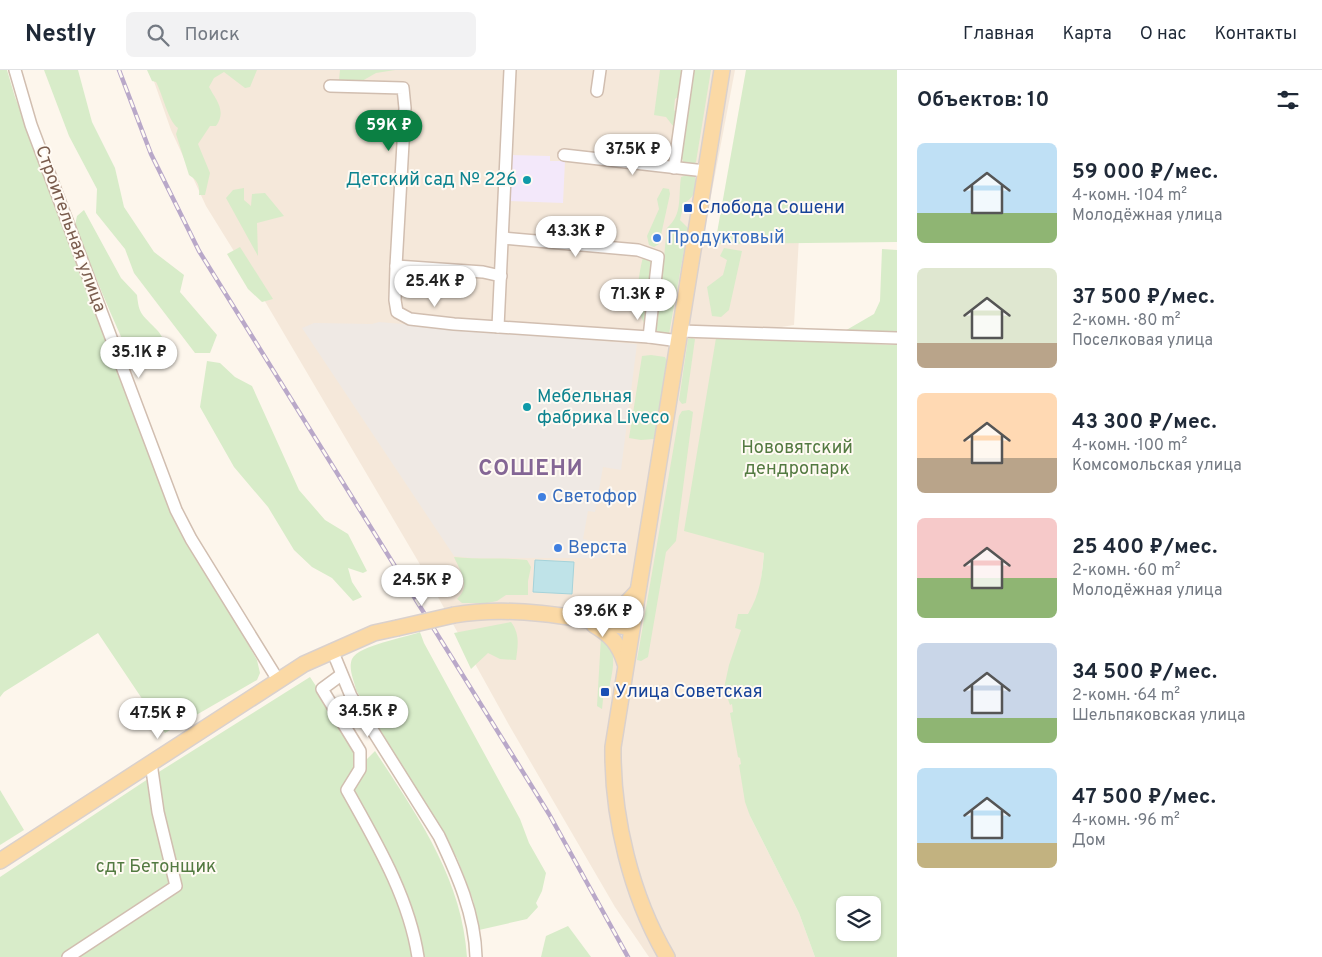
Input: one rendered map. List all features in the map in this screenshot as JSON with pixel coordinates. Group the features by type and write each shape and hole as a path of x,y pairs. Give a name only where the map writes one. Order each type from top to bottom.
{"main road":[{"path":"667,957 644,906 620,835 615,806 613,747 722,70"},
{"path":"578,618 618,612 631,600 639,589"},
{"path":"0,860 278,680 332,650 374,633 454,615 512,612 578,618 632,628"},
{"path":"578,618 612,636 619,645 626,665"}],"street":[{"name":"Строительная улица","path":"15,70 31,125 176,510 191,539 278,680"},
{"path":"498,327 510,70"},
{"path":"597,91 600,70"},
{"path":"674,168 688,70"},
{"path":"330,86 403,88 405,108 395,300 397,312 410,319 649,337 897,338"},
{"path":"564,155 706,171"},
{"path":"503,238 638,250 658,257 649,337"},
{"path":"396,266 483,272 501,276"},
{"path":"332,650 351,696 439,836 470,915 476,957"},
{"path":"341,675 322,689 360,751 360,769 347,790 400,891 416,942 418,957"},
{"path":"68,957 176,886 158,812 151,763"}],"shaded area":[{"name":"СОШЕНИ","path":"150,70 735,70 703,238 799,237 794,325 716,338 764,553 760,591 750,614 735,628 741,629 733,711 750,816 799,913 815,957 649,957 615,907 509,725 418,561 263,298 206,206 171,130"},
{"path":"510,155 550,156 550,161 565,161 563,203 509,201"},
{"path":"379,322 637,344 621,470 603,467 595,512 588,511 583,539 607,544 606,558 471,558 454,556 302,328 314,323 372,324"}],"green space":[{"path":"0,70 7,70 15,97 175,516 257,660 260,673 257,680 165,733 98,633 4,692 0,697"},
{"path":"44,70 78,70 92,122 115,168 124,207 154,252 184,275 180,292 217,335 210,353 195,353 134,273 125,249 96,213 97,189 69,136"},
{"path":"147,70 257,70 250,87 245,88 224,72 214,78 209,87 217,101 221,115 216,126 210,126 198,144 210,173 205,195 199,195 197,183 189,175 176,134 178,128 174,125 168,114 159,87 156,82 152,81"},
{"path":"340,70 395,70 376,73 362,81 339,80"},
{"path":"660,70 685,70 680,95 675,99 674,109 677,116 669,161 673,126 666,117 654,115"},
{"path":"694,70 711,70 696,162 692,166 685,166 681,156"},
{"path":"746,70 897,70 897,242 715,244"},
{"path":"687,175 695,177 696,185 691,198 684,203 680,220 688,228 669,334 656,334 667,228 676,217 678,211 681,177"},
{"path":"244,188 244,200 251,206 252,194 265,193 284,216 257,223 258,256 226,198 233,190"},
{"path":"663,188 669,189 670,194 659,244 654,247 649,245 647,236 659,209 657,199"},
{"path":"84,210 121,278 137,295 142,314 158,331 166,344 156,364 133,366 128,358 121,336 75,225 77,216"},
{"path":"240,247 273,299 262,302 248,289 227,254"},
{"path":"724,248 742,251 729,310 721,317 712,316 707,287 723,275 727,260 720,256"},
{"path":"882,249 897,250 897,334 843,332 874,314 880,301"},
{"path":"643,257 655,260 651,320 644,323 638,299 638,282"},
{"name":"Нововятский дендропарк","path":"716,338 897,345 897,957 815,957 799,913 750,816 745,802 739,765 741,764 740,758 738,757 730,713 733,712 732,704 730,705 724,688 729,665 741,630 735,628 738,614 748,614 758,592 764,553 684,531"},
{"path":"688,339 695,339 686,403 682,404 679,400"},
{"path":"642,356 665,357 668,363 659,408 657,432 654,439 641,440 629,438"},
{"path":"207,361 220,363 235,377 252,386 299,490 325,520 348,534 367,571 363,573 348,568 352,582 362,597 353,601 332,578 312,567 294,550 268,507 234,467 200,407"},
{"path":"689,410 693,412 676,541 666,552 648,657 641,661 637,660 679,416 682,411"},
{"path":"454,557 527,560 531,567 528,595 506,595 497,601 487,603 462,603 457,599 464,588 464,583 462,573"},
{"path":"511,622 517,635 516,660 500,659 488,653 471,669 454,633"},
{"path":"420,632 424,643 520,819 529,843 546,873 542,891 536,903 538,907 527,919 479,930 473,900 457,858 356,690 351,663 356,654 373,646"},
{"path":"601,637 607,642 613,654 613,668 609,690 604,690 602,709 597,706"},
{"name":"сдт Бетонщик","path":"310,677 355,745 360,766 375,751 421,823 447,874 456,900 463,928 467,957 0,957 0,877 154,775"},
{"path":"0,790 24,830 0,845"},
{"path":"568,926 591,957 541,957 546,936"}],"water":[{"path":"535,560 574,562 572,594 533,592"}],"railway":[{"path":"119,70 151,154 199,251 549,814 628,957"}],"place":[{"name":"Детский сад № 226","path":"527,180"},
{"name":"Слобода Сошени","path":"688,208"},
{"name":"Продуктовый","path":"657,238"},
{"name":"Мебельная фабрика Liveco","path":"527,407"},
{"name":"Светофор","path":"542,497"},
{"name":"Верста","path":"558,548"},
{"name":"Улица Советская","path":"605,692"}],"district":[{"name":"СОШЕНИ","path":"531,469"}]}
